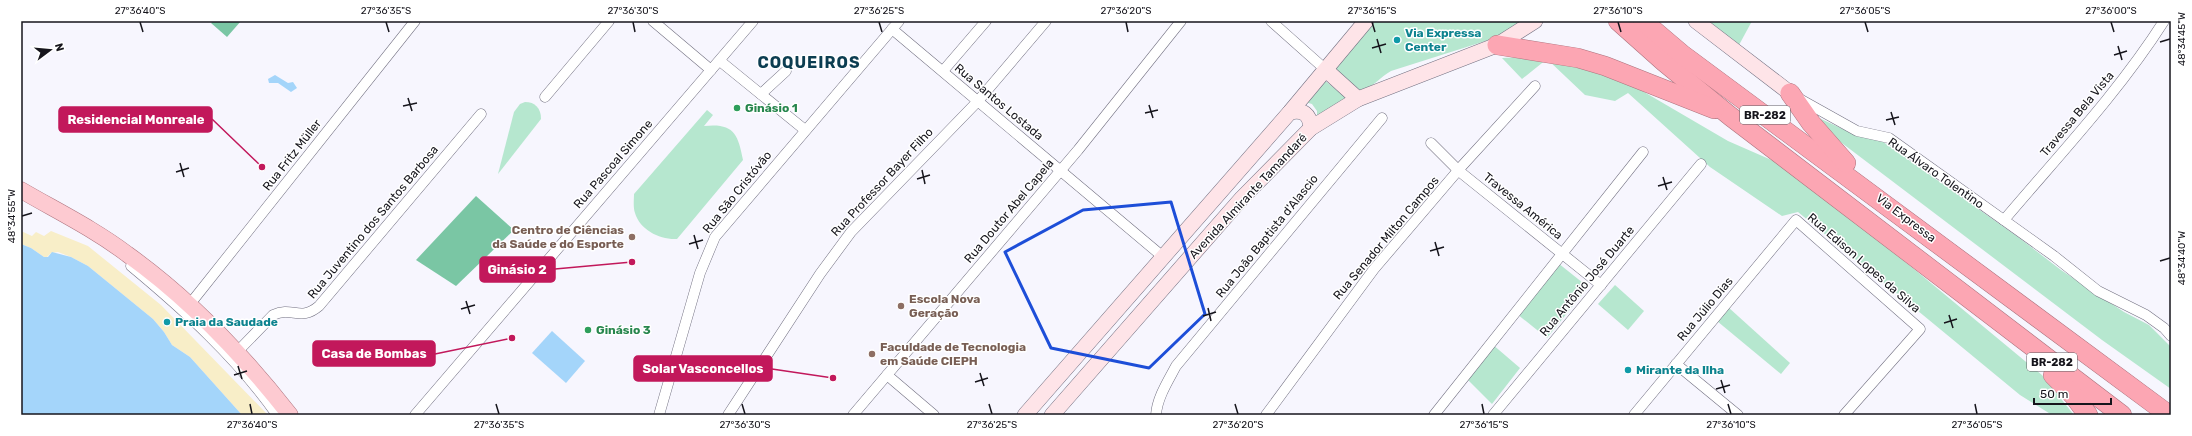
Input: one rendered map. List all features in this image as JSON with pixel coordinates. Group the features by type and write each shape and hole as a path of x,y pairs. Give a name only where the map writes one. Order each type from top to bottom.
{"highway":[{"name":"BR-282","path":"1618,21 1664,62 1730,116 2122,415"},
{"name":"Via Expressa","path":"1643,21 1683,55 1889,206 2169,415"},
{"path":"1497,45 1578,58 1604,66 1730,116"},
{"path":"1790,93 1828,145 1889,206"},
{"path":"1982,309 2055,377 2074,396 2088,415"}],"main road":[{"name":"Avenida Almirante Tamandaré","path":"1025,415 1162,256 1290,112 1366,21"},
{"name":"Rua Álvaro Tolentino","path":"1696,21 1790,93"},
{"name":"Avenida Almirante Tamandaré","path":"1052,415 1242,198 1311,128 1358,99 1497,45 1532,22"},
{"path":"1326,70 1358,99"},
{"path":"1290,112 1298,110 1306,113 1310,120 1311,128"},
{"path":"21,190 88,227 128,254 190,304 237,352 290,415"}],"street":[{"name":"Rua Fritz Müller","path":"190,304 415,21"},
{"path":"545,97 609,21"},
{"path":"653,21 711,70"},
{"name":"Rua Pascoal Simone","path":"415,415 753,21"},
{"path":"943,71 986,21"},
{"name":"Rua Professor Bayer Filho","path":"728,415 838,248 875,205 978,100 1046,21"},
{"name":"Rua Doutor Abel Capela","path":"853,415 1060,170 1180,21"},
{"path":"1271,21 1326,70"},
{"name":"Travessa Bela Vista","path":"2004,220 2117,87 2145,50 2164,21"},
{"name":"Rua Santos Lostada","path":"896,25 943,71 1162,256"},
{"name":"Rua São Cristóvão","path":"659,415 700,273 712,244 724,225 896,25"},
{"path":"720,60 806,130"},
{"path":"761,94 786,71"},
{"name":"Rua Senador Milton Campos","path":"1266,415 1374,269 1535,86"},
{"name":"Rua Álvaro Tolentino","path":"1790,93 1850,128 1889,138 2004,220 2098,291 2146,315 2164,328 2171,336"},
{"name":"Rua Juventino dos Santos Barbosa","path":"237,352 273,315 280,312 302,315 310,313 319,306 481,114"},
{"name":"Rua João Baptista d'Alascio","path":"1156,415 1160,399 1176,366 1382,118"},
{"name":"Travessa América","path":"1431,143 1459,171 1601,285"},
{"path":"1434,415 1643,152"},
{"name":"Rua Antônio José Duarte","path":"1493,415 1701,164"},
{"path":"38,208 84,233 123,259 167,296 216,342 259,389 277,415"},
{"name":"Rua Edison Lopes da Silva","path":"1796,220 1920,329 1844,415"},
{"name":"Rua Júlio Dias","path":"1634,415 1796,220"},
{"path":"1676,364 1738,415"},
{"path":"887,375 934,415"}],"highlighted area":[{"path":"1171,202 1205,314 1149,368 1051,348 1005,252 1083,210"}],"green space":[{"path":"213,21 241,21 227,37 211,23"},
{"path":"1372,21 1525,21 1495,38 1391,71 1363,91 1357,89 1335,69"},
{"path":"1707,21 1752,21 1739,45"},
{"path":"1548,56 1615,75 1728,141 1785,166 1914,269 2042,375 2074,415 2052,415 2020,395 1798,212 1782,216 1710,167 1628,93 1615,101 1585,95 1547,59 1522,79 1502,58"},
{"path":"1324,80 1348,99 1317,117 1317,111 1312,104 1305,102"},
{"path":"525,102 532,103 537,106 541,119 498,174 514,112 520,104"},
{"path":"707,110 713,115 704,126 714,125 728,128 739,143 743,160 677,239 658,236 646,229 638,219 634,208 634,194"},
{"path":"1819,118 1845,130 1879,139 2018,237 2061,270 2124,312 2149,325 2171,347 2171,389 2102,340 1826,131"},
{"path":"476,196 514,230 456,286 416,260"},
{"path":"1558,263 1588,287 1547,338 1517,314"},
{"path":"1615,285 1644,311 1628,330 1598,304"},
{"path":"1728,307 1790,363 1781,374 1717,321"},
{"path":"1492,344 1520,368 1492,404 1468,380"}],"sand":[{"name":"Praia da Saudade","path":"21,231 32,236 36,232 44,236 51,231 88,246 161,305 268,415 242,415 190,357 172,345 164,332 153,319 88,266 58,252 51,253 47,257 44,257 31,248 21,244"}],"water":[{"path":"275,75 288,83 293,82 297,88 291,92 278,83 269,83 268,79"},
{"path":"21,244 31,248 44,257 48,257 52,252 71,257 88,266 153,319 164,332 172,345 190,357 242,415 21,415"},
{"path":"552,331 585,361 566,383 532,353"}],"place":[{"name":"Via Expressa Center","path":"1397,40"},
{"name":"Ginásio 1","path":"737,108"},
{"name":"Residencial Monreale","path":"262,167"},
{"name":"Centro de Ciências da Saúde e do Esporte","path":"632,237"},
{"name":"Ginásio 2","path":"632,262"},
{"name":"Escola Nova Geração","path":"901,306"},
{"name":"Praia da Saudade","path":"167,322"},
{"name":"Ginásio 3","path":"588,330"},
{"name":"Casa de Bombas","path":"512,338"},
{"name":"Faculdade de Tecnologia em Saúde CIEPH","path":"872,354"},
{"name":"Mirante da Ilha","path":"1628,370"},
{"name":"Solar Vasconcellos","path":"833,378"}],"district":[{"name":"COQUEIROS","path":"809,62"}]}
